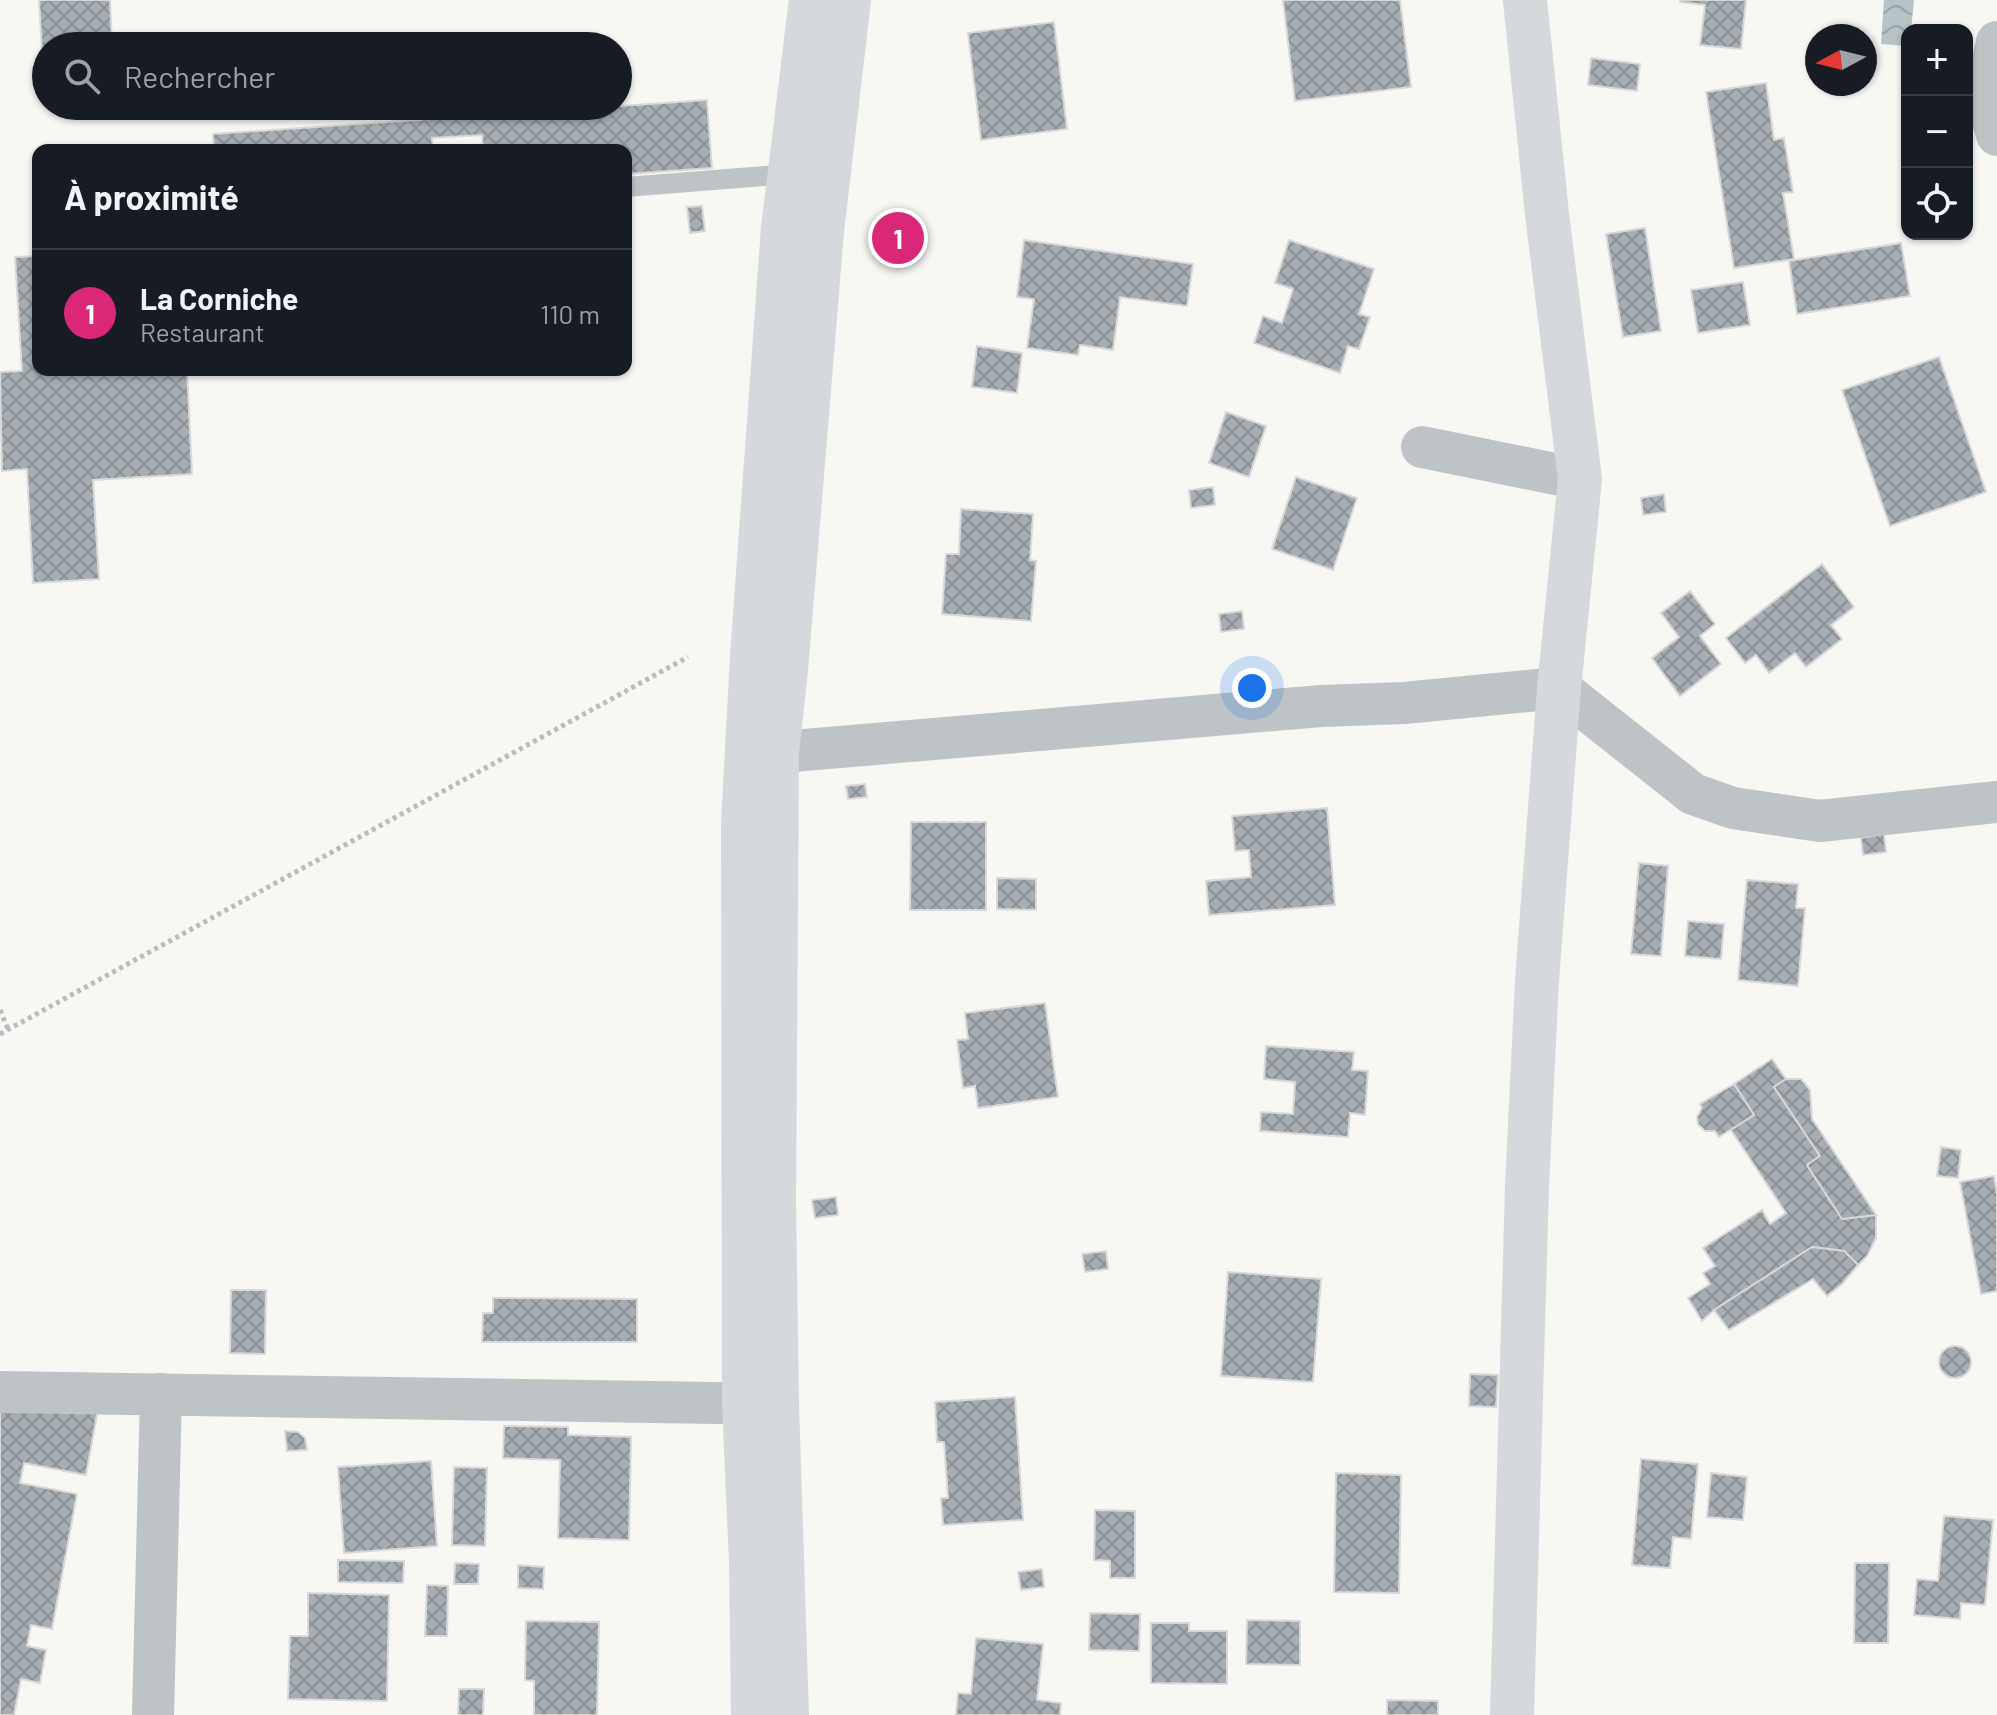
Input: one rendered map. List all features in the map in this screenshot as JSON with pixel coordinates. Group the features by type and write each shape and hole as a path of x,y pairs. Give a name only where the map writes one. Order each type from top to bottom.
{"main road":[{"path":"803,230 790,174 811,0"},
{"path":"787,1715 767,1560 760,1404 774,1202 762,754 786,670 803,230 849,0"},
{"path":"1512,1715 1527,1186 1537,981 1559,688 1580,479 1547,214 1525,0"},
{"path":"753,1715 767,1560"}],"street":[{"path":"1997,42 1988,84 1997,135"},
{"path":"1422,447 1580,479"},
{"path":"762,754 1559,688 1693,794 1733,808 1820,821 1997,802"},
{"path":"0,1392 760,1404"},
{"path":"153,1715 161,1394"}],"lane":[{"path":"632,187 790,174"}],"path":[{"path":"0,1034 688,657"},
{"path":"0,1010 8,1029"}],"water":[{"path":"1884,0 1914,0 1912,24 1901,24 1901,46 1881,44"}],"building":[{"path":"39,0 110,0 111,32 41,32"},
{"path":"1283,0 1400,0 1411,87 1295,101"},
{"path":"1680,0 1746,0 1741,49 1700,45 1705,5"},
{"path":"1054,22 1067,129 981,140 968,33"},
{"path":"1591,58 1640,64 1637,91 1588,85"},
{"path":"1766,83 1774,140 1784,138 1793,192 1783,193 1794,259 1734,268 1706,92"},
{"path":"707,100 712,168 632,174 632,144 483,144 482,135 432,138 432,144 214,144 213,134 416,120 632,120 632,105"},
{"path":"702,206 705,231 690,233 687,207"},
{"path":"1645,228 1661,331 1623,337 1606,234"},
{"path":"1024,240 1193,264 1187,306 1120,297 1113,350 1080,345 1078,355 1027,348 1034,299 1017,297"},
{"path":"1289,240 1374,269 1359,314 1370,317 1359,349 1348,346 1340,373 1254,343 1263,316 1282,323 1293,289 1275,283"},
{"path":"1901,243 1910,296 1797,314 1789,261"},
{"path":"32,256 32,376 187,376 192,474 93,480 99,579 33,583 27,469 2,471 0,372 22,371 15,257"},
{"path":"1743,282 1750,325 1698,333 1691,290"},
{"path":"977,346 1022,353 1017,393 972,387"},
{"path":"1939,357 1986,492 1890,526 1842,390"},
{"path":"1226,412 1266,426 1249,477 1209,463"},
{"path":"1296,477 1357,498 1333,570 1272,549"},
{"path":"1213,487 1215,505 1191,508 1189,490"},
{"path":"1664,494 1666,512 1643,515 1641,498"},
{"path":"961,509 1033,514 1030,560 1036,561 1031,621 942,614 946,554 959,554"},
{"path":"1822,564 1854,607 1831,625 1842,639 1806,667 1795,653 1769,673 1756,655 1745,663 1726,638"},
{"path":"1690,591 1715,624 1700,636 1721,664 1680,696 1652,658 1679,637 1661,613"},
{"path":"1242,611 1244,629 1221,632 1219,614"},
{"path":"865,784 867,797 848,799 846,786"},
{"path":"1327,808 1335,905 1209,915 1206,881 1251,877 1249,850 1235,851 1232,816"},
{"path":"911,822 986,822 986,910 910,910"},
{"path":"1884,834 1886,852 1863,855 1861,838"},
{"path":"1639,863 1668,866 1661,956 1631,954"},
{"path":"997,878 1036,879 1036,910 997,909"},
{"path":"1747,880 1798,884 1796,908 1805,908 1798,986 1738,980"},
{"path":"1688,921 1724,924 1721,959 1685,956"},
{"path":"1045,1003 1058,1097 978,1108 975,1086 963,1088 957,1040 968,1039 965,1013"},
{"path":"1266,1046 1354,1052 1352,1070 1368,1071 1365,1115 1350,1113 1348,1137 1260,1131 1261,1112 1293,1114 1295,1082 1264,1079"},
{"path":"1772,1059 1786,1079 1774,1087 1820,1156 1807,1165 1842,1219 1876,1215 1876,1238 1867,1256 1858,1265 1844,1251 1812,1247 1714,1310 1702,1321 1688,1298 1710,1284 1703,1273 1715,1266 1703,1248 1762,1210 1770,1224 1786,1213 1731,1130 1754,1115 1734,1084"},
{"path":"1786,1079 1801,1079 1810,1090 1812,1119 1876,1215 1842,1219 1807,1165 1820,1156 1774,1087"},
{"path":"1734,1084 1754,1115 1719,1137 1715,1131 1705,1131 1698,1124 1700,1104"},
{"path":"1941,1147 1961,1150 1958,1178 1937,1176"},
{"path":"1994,1176 1997,1194 1997,1291 1981,1294 1960,1182"},
{"path":"836,1197 838,1215 815,1218 812,1200"},
{"path":"1812,1247 1844,1251 1858,1265 1827,1296 1813,1279 1729,1330 1714,1310"},
{"path":"1106,1251 1108,1269 1085,1272 1082,1254"},
{"path":"1228,1272 1321,1279 1313,1382 1221,1376"},
{"path":"231,1290 266,1290 265,1354 230,1353"},
{"path":"493,1298 637,1299 637,1342 482,1342 483,1313 493,1313"},
{"path":"1955,1346 1966,1351 1971,1362 1966,1373 1955,1378 1944,1373 1939,1362 1944,1351"},
{"path":"1470,1374 1498,1375 1496,1407 1469,1406"},
{"path":"1015,1397 1023,1520 943,1525 941,1498 948,1498 944,1442 937,1442 935,1402"},
{"path":"0,1405 98,1409 86,1475 24,1463 20,1483 77,1494 52,1629 31,1625 27,1646 46,1650 40,1683 21,1679 14,1715 0,1715"},
{"path":"504,1426 568,1427 568,1435 631,1437 629,1540 558,1538 560,1460 503,1458"},
{"path":"285,1431 298,1432 305,1438 307,1450 287,1451"},
{"path":"1641,1459 1698,1464 1691,1539 1673,1537 1670,1568 1632,1565"},
{"path":"431,1461 437,1546 344,1553 338,1467"},
{"path":"454,1467 487,1468 485,1546 452,1545"},
{"path":"1336,1473 1401,1475 1399,1593 1334,1592"},
{"path":"1711,1473 1747,1477 1743,1520 1707,1517"},
{"path":"1095,1510 1135,1511 1135,1578 1110,1578 1110,1561 1094,1560"},
{"path":"1944,1516 1993,1520 1985,1605 1961,1603 1960,1619 1914,1615 1917,1579 1938,1581"},
{"path":"338,1560 404,1561 403,1583 338,1582"},
{"path":"455,1563 479,1564 478,1584 454,1584"},
{"path":"1855,1563 1889,1563 1888,1643 1854,1643"},
{"path":"518,1565 544,1567 543,1589 518,1588"},
{"path":"1042,1569 1044,1587 1021,1590 1018,1572"},
{"path":"427,1585 448,1586 447,1636 425,1636"},
{"path":"308,1593 389,1595 387,1701 288,1699 290,1636 308,1636"},
{"path":"1090,1613 1140,1614 1139,1651 1089,1650"},
{"path":"1247,1620 1300,1621 1300,1665 1246,1664"},
{"path":"526,1621 599,1622 597,1715 534,1715 534,1681 525,1680"},
{"path":"1151,1623 1189,1623 1189,1631 1227,1631 1227,1684 1151,1683"},
{"path":"976,1638 1043,1644 1037,1700 1061,1703 1060,1715 956,1715 958,1693 971,1694"},
{"path":"459,1689 484,1689 483,1715 458,1715"},
{"path":"1387,1700 1438,1701 1438,1715 1387,1715"}],"place":[{"name":"La Corniche","path":"898,238"}]}
